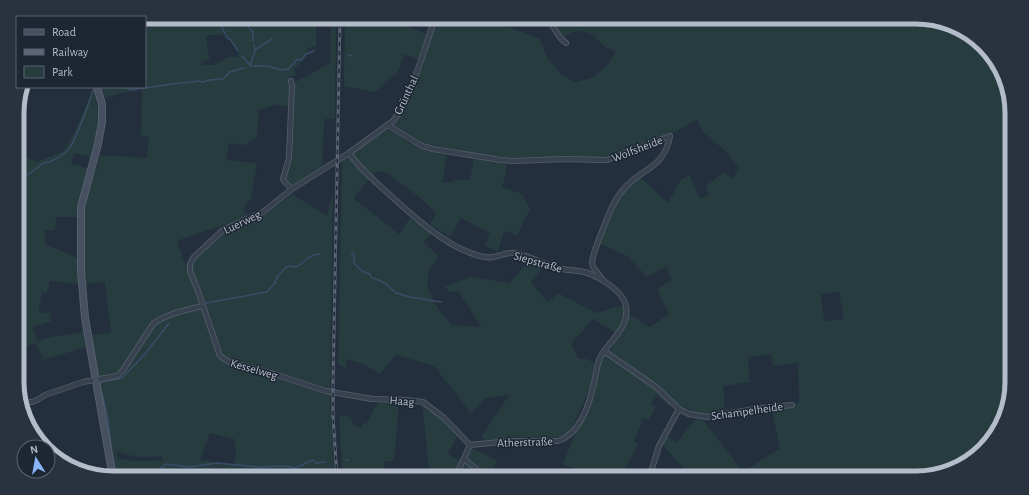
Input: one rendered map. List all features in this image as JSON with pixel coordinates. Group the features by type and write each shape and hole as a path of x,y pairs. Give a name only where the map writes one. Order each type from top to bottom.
{"street":[{"name":"Grünthal","path":"349,154 388,125 399,114 424,52 433,24"},
{"path":"552,24 557,34 566,43"},
{"path":"291,81 289,158 283,179 284,182 292,189"},
{"path":"97,88 102,104 102,122 98,144 83,196 80,215 81,271 84,310 112,471"},
{"name":"Wolfsheide","path":"388,125 422,146 514,161 563,159 607,160 670,136 659,162 630,183 623,190 611,209 592,262 593,267 604,282"},
{"name":"Luerweg","path":"203,306 190,271 190,264 194,257 223,230 263,212 292,189 349,154"},
{"name":"Siepstraße","path":"349,154 360,167 410,213 443,238 460,248 484,257 493,257 501,254 513,253 558,268 589,273 616,289 623,297 627,312 624,325 604,351"},
{"path":"26,402 32,402 45,395 120,374 150,328 158,320 170,315 203,306"},
{"name":"Kesselweg","path":"203,306 220,356 223,360 326,391 341,394"},
{"name":"Schampelheide","path":"604,351 656,387 679,409 689,414 707,417 761,408 792,405"},
{"name":"Atherstraße","path":"470,445 510,441 558,441 570,435 576,428 591,396 598,364 604,351"},
{"name":"Haag","path":"341,394 372,399 423,402 444,418 470,445"},
{"path":"651,471 659,446 679,409"},
{"path":"458,471 470,445"},
{"path":"464,459 479,471"}],"green space":[{"path":"146,24 316,24 316,46 307,48 308,55 294,69 296,74 290,78 294,83 290,84 288,106 274,105 259,110 257,137 246,145 229,143 226,160 257,163 251,198 243,209 248,217 177,241 185,264 192,265 195,259 218,236 229,229 263,216 292,194 327,216 333,191 330,402 335,471 114,471 98,383 101,381 92,335 111,333 105,282 79,284 50,281 47,293 42,292 38,312 50,313 51,321 32,327 37,341 84,332 86,347 43,360 36,343 24,347 24,154 36,162 62,152 70,141 94,89 98,123 91,157 74,153 71,164 97,170 99,155 147,158 149,137 141,136 142,89 105,98 102,88 146,88","holes":["224,33 239,53 237,57 228,57 215,65 203,65 203,61 210,60 207,50 206,35 221,35","56,217 77,217 77,258 45,244 45,230 55,230","210,433 234,439 236,455 234,465 200,460","117,452 140,457 162,456 163,461 132,461 117,458"]},
{"path":"331,24 336,24 335,119 324,119 322,166 293,185 285,180 292,145 294,83 330,63"},
{"path":"345,24 401,24 431,36 435,24 502,24 540,39 547,57 560,74 575,82 594,77 607,66 616,52 605,47 590,33 581,31 572,32 566,36 562,34 556,24 921,24 939,27 960,36 979,50 993,69 1002,90 1005,113 1005,387 1002,405 993,426 987,436 975,449 955,462 933,469 921,471 745,471 780,448 771,407 799,403 798,362 773,366 771,354 748,357 750,382 723,386 725,412 701,415 693,413 692,410 680,406 671,407 655,395 651,404 656,407 649,420 643,418 634,442 638,444 624,471 580,471 563,464 574,436 594,396 601,360 610,351 627,323 629,314 650,327 669,314 657,289 672,279 666,267 647,277 627,256 600,244 613,210 625,191 640,177 668,203 681,180 689,175 700,199 709,194 706,186 724,172 732,178 740,168 724,150 704,133 697,120 669,135 608,158 515,158 476,154 423,143 395,125 423,62 404,54 398,72 375,92 344,86","holes":["839,291 844,319 824,321 821,294"]},
{"path":"388,130 421,149 447,155 442,182 470,180 474,158 506,164 506,173 502,187 522,194 530,209 517,235 504,231 498,252 485,245 490,233 461,218 450,237 430,224 436,214 422,199 386,172 376,171 353,198 399,234 410,218 432,234 423,242 439,256 429,270 427,283 434,303 452,325 482,327 459,293 455,291 449,292 445,287 471,277 509,283 528,262 544,267 531,282 548,303 558,293 596,313 624,305 623,320 616,333 593,319 571,344 579,359 587,359 594,363 591,386 570,432 557,437 521,437 486,440 481,437 509,395 486,398 471,413 434,366 396,355 380,374 363,364 347,359 346,368 338,364 342,161 382,132"},
{"path":"379,401 399,403 394,461 385,461 384,471 343,471 339,415 351,417 353,424 361,428 363,423 366,424"},
{"path":"422,404 442,419 457,437 448,454 466,465 471,448 497,460 493,471 429,471"},
{"path":"695,419 703,420 742,471 686,471 663,445 667,436 677,443"}],"waterway":[{"path":"219,24 221,25 227,38 231,40 238,51"},
{"path":"247,25 253,32 253,41"},
{"path":"255,50 272,39"},
{"path":"250,66 255,51 254,45"},
{"path":"250,66 268,66 281,70 288,69 298,59 301,60 306,54 314,51"},
{"path":"348,55 352,56"},
{"path":"242,56 250,65"},
{"path":"146,88 223,79 230,72 244,68"},
{"path":"127,88 130,90 144,88"},
{"path":"24,177 43,163 56,159 68,150 78,131 93,90"},
{"path":"206,303 267,292 285,268 289,266 296,267 309,257 320,254"},
{"path":"351,254 354,254 354,263 362,271 385,283 396,293 441,302"},
{"path":"100,389 101,382 122,378 145,354 169,323"},
{"path":"101,389 108,419 112,452"},
{"path":"113,458 115,471"},
{"path":"157,471 166,464 189,467 217,463 258,467 286,466 295,468 313,460 316,463 326,462"}],"railway":[{"path":"337,471 333,416 333,383 340,24"}]}
